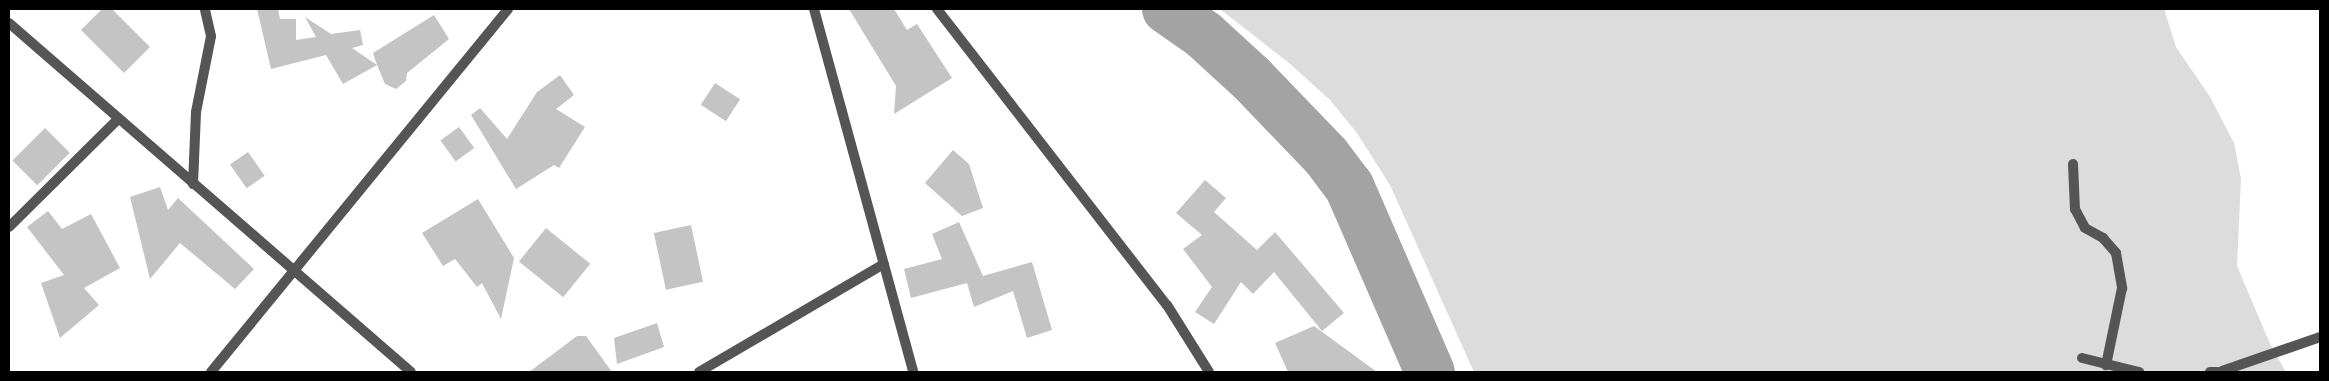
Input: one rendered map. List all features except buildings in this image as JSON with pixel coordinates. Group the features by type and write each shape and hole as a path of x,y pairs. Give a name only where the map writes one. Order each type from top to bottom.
{"street":[{"path":"193,184 196,112 211,36 205,9"},
{"path":"211,372 508,9"},
{"path":"814,9 913,372"},
{"path":"937,9 1167,305 1210,372"},
{"path":"9,23 411,372"},
{"path":"9,227 118,119"},
{"path":"2073,164 2075,210 2085,228 2102,238 2116,253 2122,288 2106,365"},
{"path":"699,372 884,264"},
{"path":"2210,372 2222,372 2320,337"},
{"path":"2082,358 2139,372"}],"shaded area":[{"path":"1220,9 2164,9 2176,47 2210,97 2234,143 2241,179 2237,266 2271,346 2286,372 1474,372 1390,185 1357,133 1330,100 1289,63"}],"waterway":[{"path":"1167,9 1204,35 1251,78 1326,156 1349,186 1430,372"}]}
